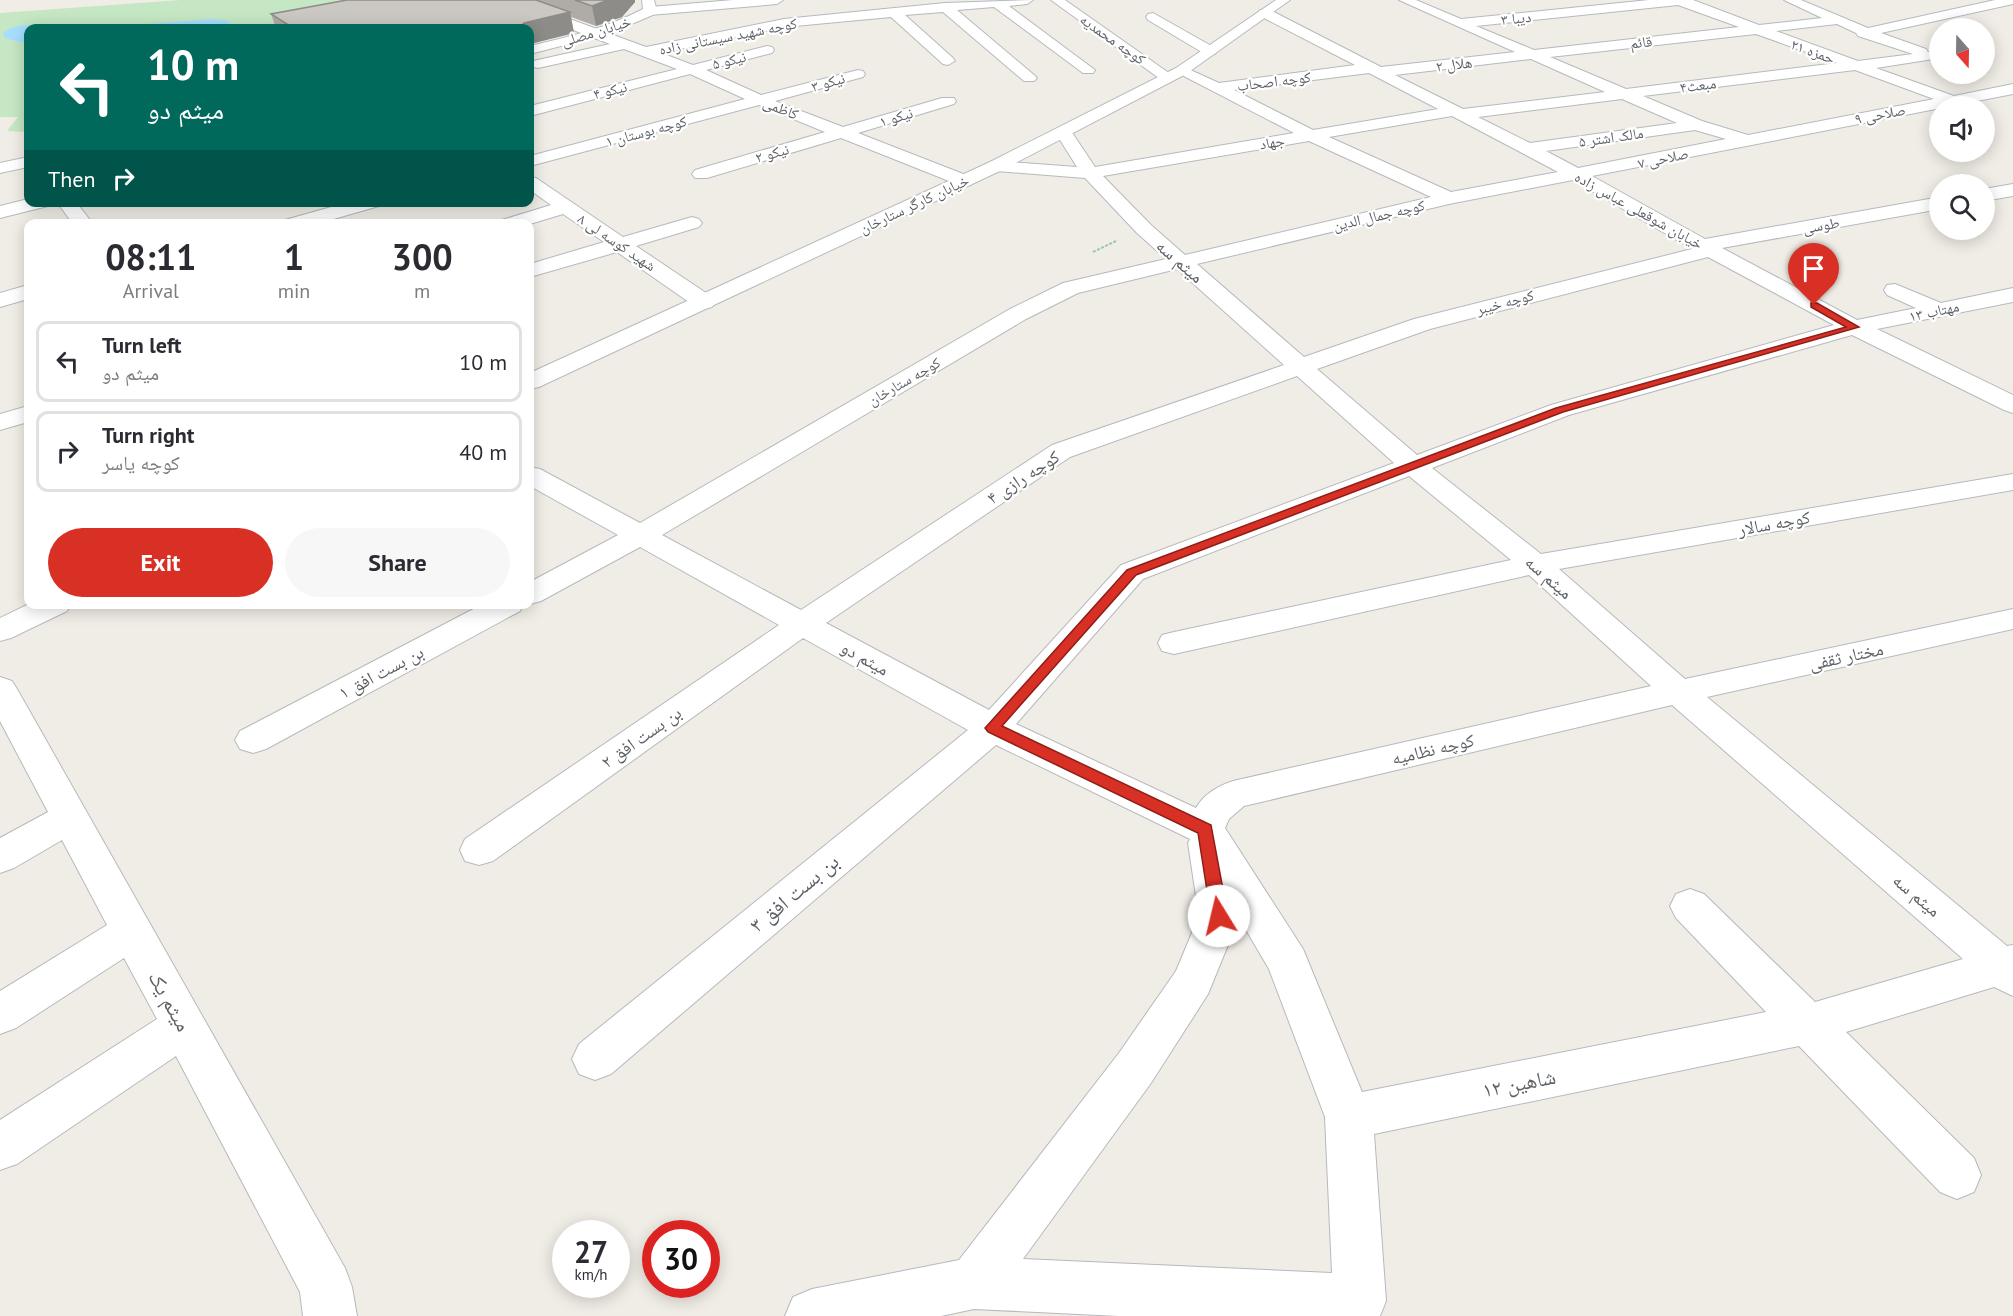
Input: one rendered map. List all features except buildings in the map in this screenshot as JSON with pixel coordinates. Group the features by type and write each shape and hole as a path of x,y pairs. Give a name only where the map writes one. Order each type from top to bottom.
{"street":[{"name":"کاظمی","path":"506,0 691,69 762,100 965,181"},
{"path":"649,5 777,0"},
{"name":"کوچه شهید سیستانی زاده","path":"645,52 755,28 893,12 917,4 945,7 1027,0"},
{"name":"کوچه محمدیه","path":"1057,0 1175,74"},
{"name":"خیابان کارگر ستارخان","path":"534,380 996,166 1175,74 1284,0"},
{"path":"1405,0 1696,126 1748,140"},
{"name":"حمزه ۲۱","path":"1678,0 1939,96"},
{"name":"دیبا ۳","path":"1459,24 1687,0"},
{"path":"1796,2 1817,0"},
{"path":"1863,33 2012,0"},
{"path":"1796,2 1841,20 1863,33 1929,54"},
{"path":"997,3 1088,70"},
{"name":"خیابان شوقعلی عباس زاده","path":"1247,4 1578,175 1854,327 2013,405"},
{"name":"خیابان مصلی","path":"534,49 596,35 629,24 649,5"},
{"path":"945,7 1029,78"},
{"path":"893,12 948,61"},
{"path":"836,17 851,33"},
{"path":"1153,17 1210,51"},
{"name":"قائم","path":"1529,55 1753,28 1841,20"},
{"path":"538,64 622,45"},
{"name":"نیکو ۵","path":"691,69 767,50"},
{"name":"هلال ۲","path":"1374,70 1529,55"},
{"name":"مبعث۴","path":"1458,112 1929,58"},
{"name":"نیکو ۴","path":"534,110 691,69"},
{"name":"کوچه اصحاب","path":"1175,74 1217,88 1374,70"},
{"name":"نیکو ۳","path":"762,100 858,74"},
{"name":"صلاحی ۹","path":"1963,96 2010,82"},
{"path":"1217,88 1310,135 1449,198"},
{"name":"کوچه بوستان ۱","path":"534,160 762,100"},
{"name":"نیکو ۱","path":"844,133 948,101"},
{"name":"صلاحی ۹","path":"1748,140 1929,104"},
{"name":"جهاد","path":"1090,173 1458,112"},
{"name":"مالک اشتر ۵","path":"1526,149 1696,126"},
{"name":"میثم سه","path":"1063,132 1090,173 1144,229 1301,368 1412,465 1535,564 1678,692 2009,969"},
{"name":"نیکو ۲","path":"701,174 844,133"},
{"name":"صلاحی ۷","path":"1578,175 1748,140"},
{"path":"0,168 24,163"},
{"path":"996,166 1090,173"},
{"name":"کوچه جمال الدین","path":"1182,262 1449,198 1578,175"},
{"name":"شهید کوسه لی ۸","path":"534,185 704,302"},
{"path":"1995,193 2013,190"},
{"name":"طوسی","path":"1707,248 1929,205"},
{"path":"0,212 24,206"},
{"path":"70,207 80,219"},
{"path":"310,219 354,207"},
{"path":"526,219 566,207"},
{"path":"534,270 692,223"},
{"name":"کوچه خیبر","path":"1301,368 1422,324 1707,248"},
{"name":"کوچه ستارخان","path":"640,535 1018,314 1071,288 1182,262"},
{"path":"1895,290 1938,310"},
{"path":"0,300 24,293"},
{"name":"مهتاب ۱۳","path":"1412,465 1560,410 1854,327 2013,295"},
{"name":"کوچه رازی ۴","path":"802,624 1061,451 1301,368"},
{"path":"0,422 24,415"},
{"name":"بن بست افق ۳","path":"595,1059 993,728 1132,572 1412,465"},
{"name":"میثم دو","path":"534,477 993,728 1205,829"},
{"name":"کوچه سالار","path":"1174,642 1535,564 2013,482"},
{"path":"534,592 640,535"},
{"path":"0,631 46,609"},
{"name":"بن بست افق ۱","path":"253,740 500,609"},
{"name":"مختار ثقفی","path":"1678,692 2013,619"},
{"name":"بن بست افق ۲","path":"479,850 802,624"},
{"name":"میثم یک","path":"0,689 326,1287 330,1316"},
{"name":"کوچه نظامیه","path":"1205,829 1214,810 1233,795 1678,692"},
{"path":"0,857 70,817"},
{"path":"812,1316 974,1283 1359,1301 1349,1117 1288,962 1205,829"},
{"path":"974,1283 1135,1068 1193,981 1219,916 1205,829"},
{"path":"1690,906 1957,1175"},
{"path":"0,1014 132,931"},
{"name":"شاهین ۱۲","path":"1349,1117 1807,1024 2009,969"},
{"path":"0,1147 184,1026"}],"green space":[{"path":"181,0 358,0 309,24 24,24 24,132 7,131 18,117 0,117 0,13"}],"water":[{"path":"214,19 228,21 230,24 148,24"},
{"path":"23,25 24,43 5,38 3,33"}],"route":[{"path":"1219,916 1205,829 993,728 1132,572 1560,410 1854,327 1814,305"}]}
